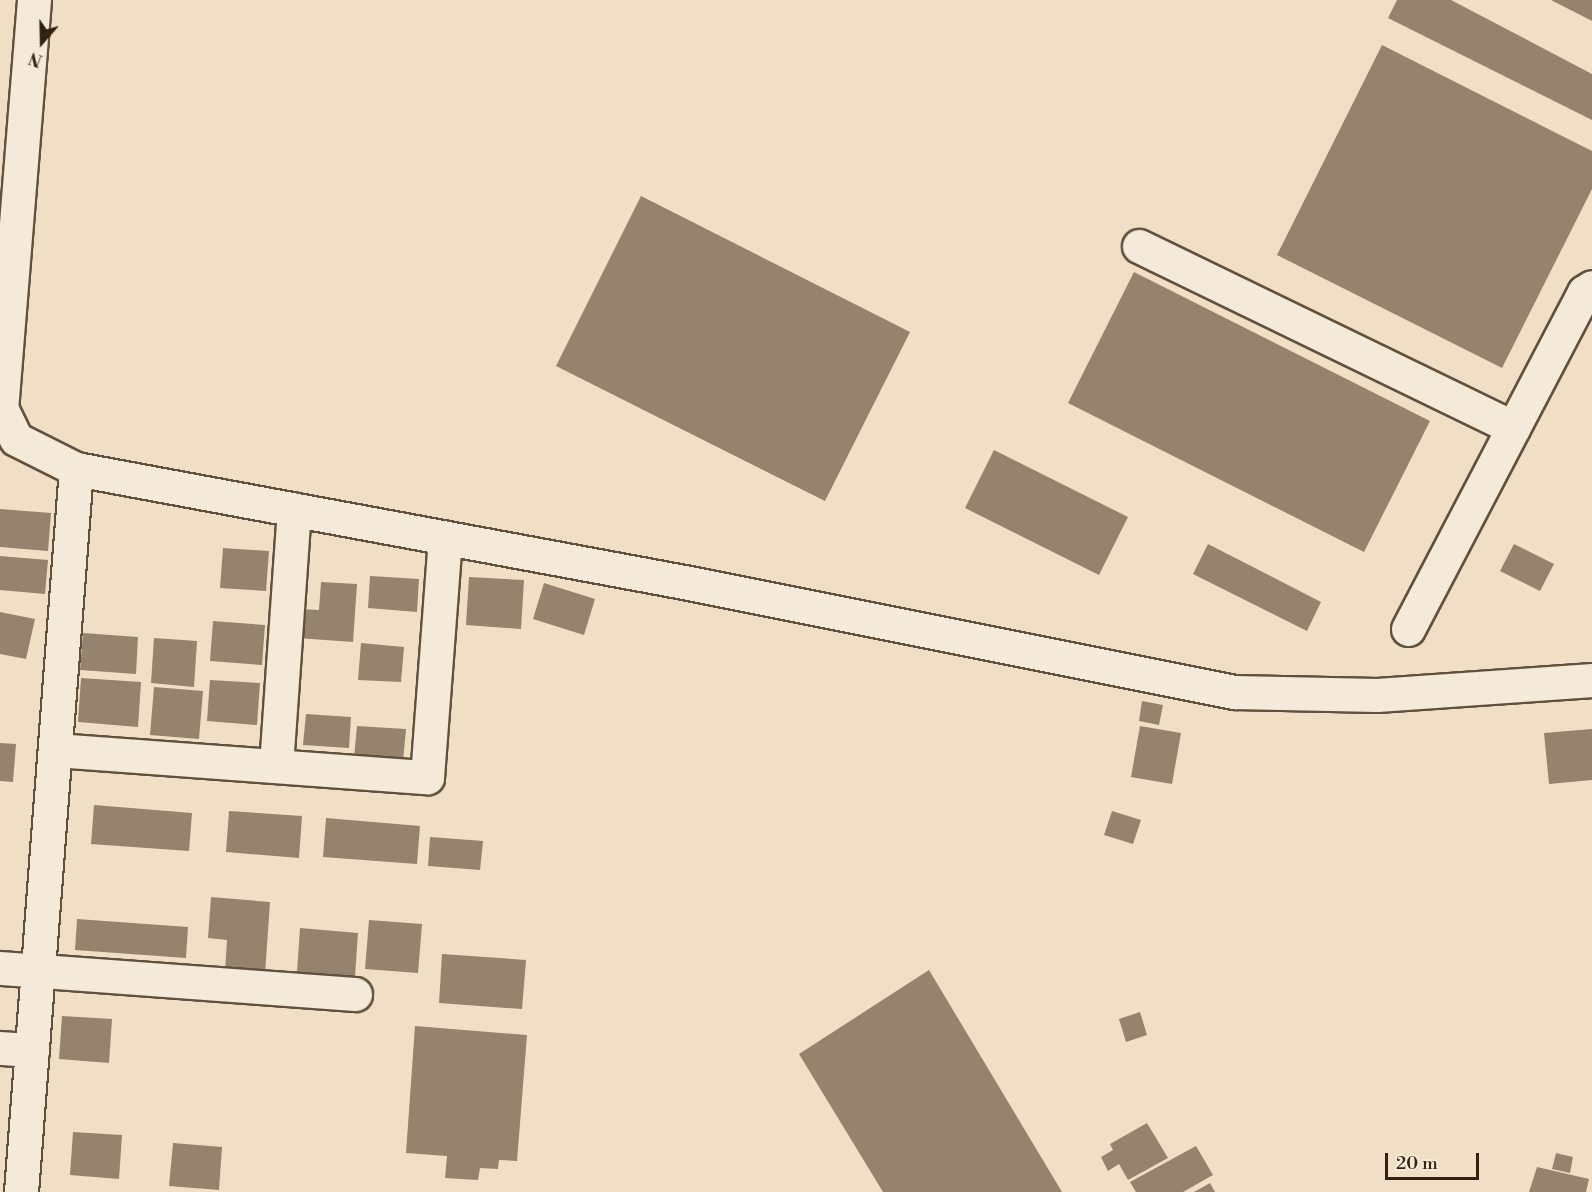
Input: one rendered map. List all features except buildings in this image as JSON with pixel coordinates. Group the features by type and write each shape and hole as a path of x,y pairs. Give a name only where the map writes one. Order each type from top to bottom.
{"street":[{"path":"34,0 1,408 16,439 76,469 445,538 1234,692 1377,695 1592,680"},
{"path":"1139,246 1513,428"},
{"path":"1408,629 1584,292 1592,287"},
{"path":"21,1192 76,469"},
{"path":"276,766 294,510"},
{"path":"55,750 428,777 445,538"},
{"path":"0,968 355,994"},
{"path":"0,1048 32,1050"}]}
